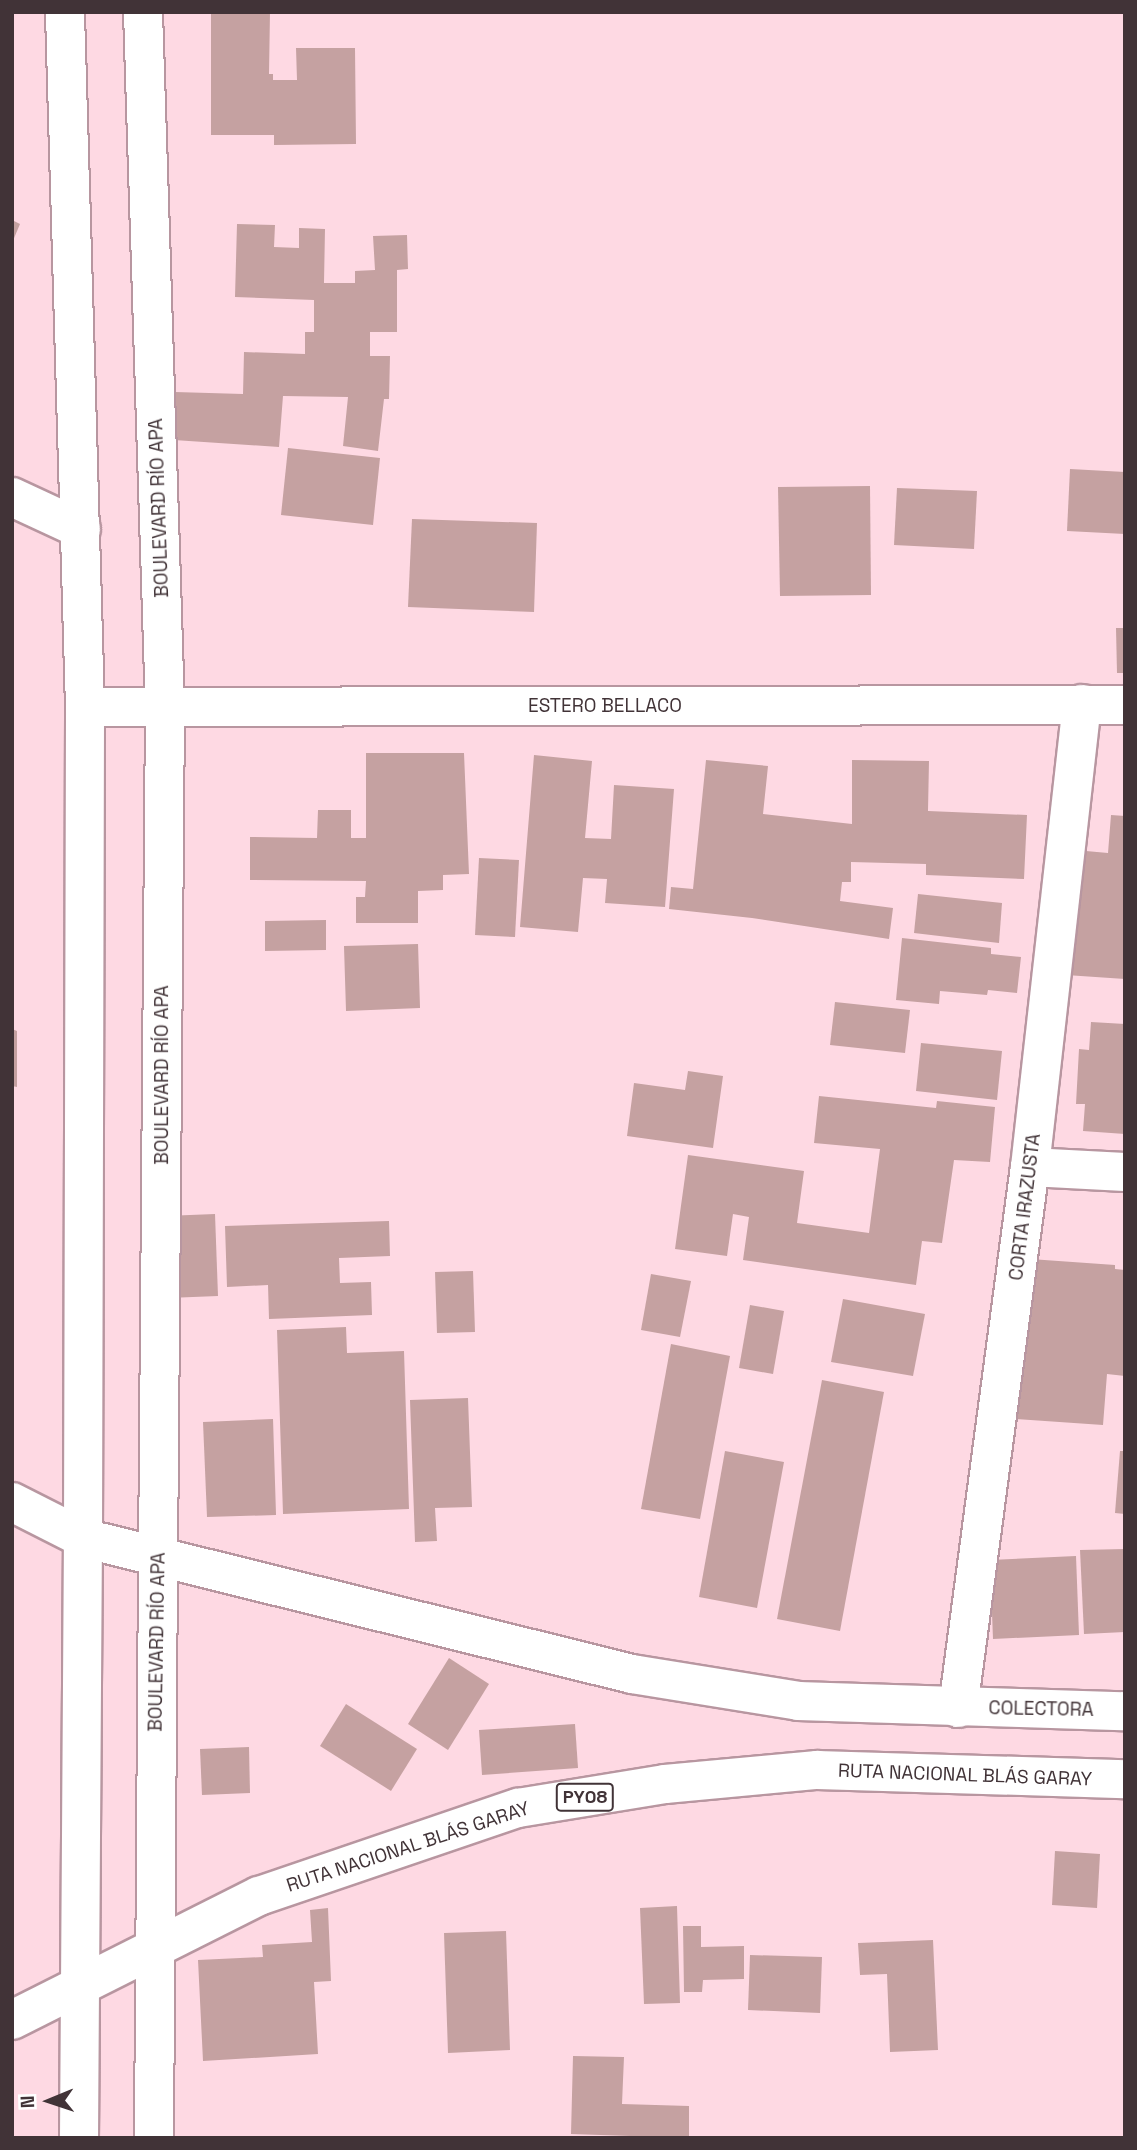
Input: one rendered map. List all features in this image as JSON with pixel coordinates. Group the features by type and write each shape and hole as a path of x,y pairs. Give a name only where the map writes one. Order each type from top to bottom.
{"main road":[{"path":"65,12 85,707 79,2138"},
{"name":"BOULEVARD RÍO APA","path":"143,12 165,707 154,2138"},
{"path":"12,497 81,529"},
{"name":"CORTA IRAZUSTA","path":"958,1707 1030,1167 1082,705"},
{"name":"ESTERO BELLACO","path":"85,707 1125,705"},
{"path":"1030,1167 1125,1172"},
{"name":"COLECTORA","path":"12,1502 83,1538 158,1559 632,1674 798,1701 1125,1711"},
{"name":"RUTA NACIONAL BLÁS GARAY","path":"12,2020 259,1896 518,1808 665,1783 817,1770 1125,1779"}],"building":[{"path":"211,12 270,12 269,74 273,74 273,80 297,80 296,48 355,48 356,144 274,145 274,135 211,135"},
{"path":"12,220 20,224 12,243"},
{"path":"237,224 275,225 274,247 299,248 299,228 325,229 324,283 355,283 355,271 375,270 373,236 407,235 408,269 397,270 397,332 370,332 370,356 390,356 389,399 384,399 378,451 343,446 348,397 283,396 279,447 174,440 175,392 243,394 244,352 305,354 305,332 314,332 314,300 235,297"},
{"path":"288,448 380,458 373,525 281,515"},
{"path":"1070,469 1125,472 1125,534 1067,531"},
{"path":"870,486 871,595 780,596 778,487"},
{"path":"897,488 977,491 974,549 894,545"},
{"path":"412,519 537,523 534,612 408,607"},
{"path":"1116,628 1125,628 1125,673 1117,673"},
{"path":"366,753 464,753 469,874 443,875 443,890 418,891 418,923 356,923 356,897 365,897 366,881 250,880 250,837 317,838 318,810 351,810 351,838 366,838"},
{"path":"534,755 592,761 585,838 611,839 614,785 674,789 665,907 605,903 607,879 583,878 578,932 520,927"},
{"path":"706,760 768,766 763,814 852,824 852,760 929,761 928,811 1027,815 1024,879 926,875 926,864 851,862 851,882 842,882 840,901 893,908 889,939 752,918 669,909 671,887 693,889"},
{"path":"1111,815 1125,816 1125,979 1066,975 1075,850 1108,853"},
{"path":"479,858 519,860 515,937 475,935"},
{"path":"918,894 1002,903 999,943 914,933"},
{"path":"326,920 326,950 265,951 265,921"},
{"path":"902,938 991,948 991,954 1021,957 1017,993 988,990 987,995 940,991 939,1004 896,1000"},
{"path":"418,944 420,1008 346,1011 344,946"},
{"path":"835,1002 910,1010 905,1053 830,1045"},
{"path":"1091,1022 1125,1024 1125,1134 1083,1131 1085,1104 1076,1104 1079,1049 1089,1050"},
{"path":"12,1029 17,1031 17,1087 12,1086"},
{"path":"921,1043 1002,1051 997,1100 916,1091"},
{"path":"688,1071 723,1076 713,1148 627,1136 634,1083 685,1090"},
{"path":"819,1096 936,1108 937,1101 995,1107 990,1162 954,1160 942,1243 922,1241 916,1285 743,1260 749,1217 733,1214 727,1256 675,1249 688,1155 804,1171 797,1223 869,1233 880,1149 814,1143"},
{"path":"215,1214 218,1296 168,1298 165,1216"},
{"path":"389,1221 390,1256 339,1258 340,1283 371,1282 372,1315 269,1319 268,1285 227,1287 225,1226"},
{"path":"1015,1258 1115,1265 1115,1269 1125,1270 1125,1376 1107,1374 1103,1425 1003,1418"},
{"path":"473,1271 475,1332 437,1333 435,1272"},
{"path":"651,1274 691,1281 680,1337 641,1330"},
{"path":"843,1299 925,1314 913,1376 831,1362"},
{"path":"750,1305 784,1311 773,1374 739,1368"},
{"path":"346,1327 347,1353 404,1351 409,1509 283,1514 277,1330"},
{"path":"671,1344 730,1356 700,1519 641,1509"},
{"path":"822,1380 884,1392 840,1631 777,1619"},
{"path":"468,1398 472,1507 435,1508 437,1541 415,1542 410,1400"},
{"path":"273,1419 276,1515 207,1517 203,1422"},
{"path":"725,1451 784,1462 757,1608 699,1597"},
{"path":"1120,1451 1125,1451 1125,1514 1115,1513"},
{"path":"1125,1549 1125,1632 1084,1634 1080,1550"},
{"path":"1076,1556 1079,1635 993,1639 990,1560"},
{"path":"449,1658 489,1684 448,1750 408,1724"},
{"path":"346,1704 417,1749 391,1791 320,1746"},
{"path":"575,1724 578,1768 482,1775 479,1730"},
{"path":"249,1747 250,1793 202,1795 200,1749"},
{"path":"1055,1851 1100,1854 1097,1908 1052,1905"},
{"path":"677,1906 680,2003 644,2004 640,1908"},
{"path":"328,1908 331,1981 314,1982 318,2054 203,2061 198,1960 263,1957 262,1945 312,1942 310,1910"},
{"path":"683,1926 701,1926 701,1947 744,1946 744,1979 703,1980 702,1992 684,1992"},
{"path":"506,1931 510,2050 448,2053 444,1933"},
{"path":"933,1940 938,2050 890,2052 887,1974 860,1975 858,1943"},
{"path":"750,1955 822,1957 820,2013 748,2010"},
{"path":"573,2056 624,2057 622,2104 689,2106 689,2138 571,2134"}]}
